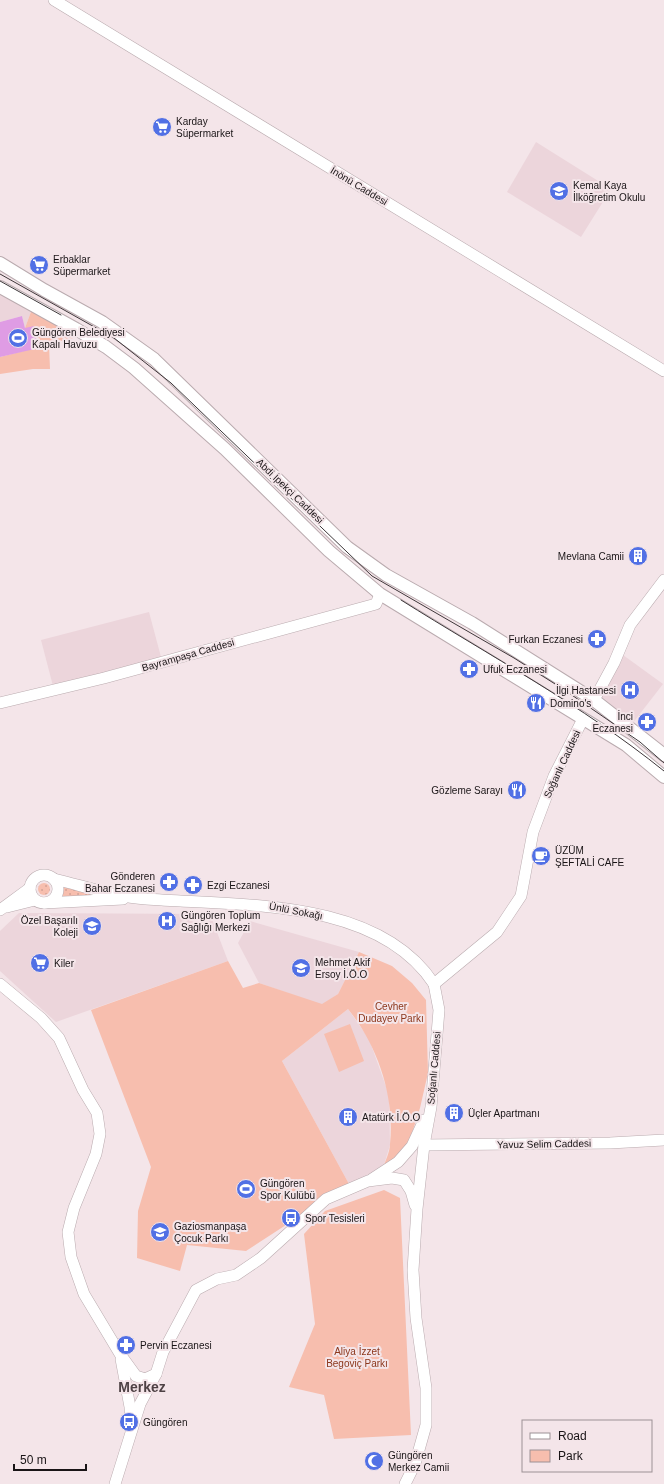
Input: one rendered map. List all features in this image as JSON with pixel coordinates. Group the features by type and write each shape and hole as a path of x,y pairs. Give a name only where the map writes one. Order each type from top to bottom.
{"main road":[{"name":"Abdi İpekçi Caddesi","path":"0,263 44,290 102,322 154,359 347,547 386,575 472,623 594,700 664,755"},
{"name":"Abdi İpekçi Caddesi","path":"0,287 94,340 134,368 225,449 378,599 626,745 664,777"}],"street":[{"name":"İnönü Caddesi","path":"54,0 664,371"},
{"path":"594,700 614,663 630,625 664,580"},
{"name":"Bayrampaşa Caddesi","path":"0,704 104,678 378,599"},
{"name":"Soğanlı Caddesi","path":"405,1484 414,1464 426,1425 426,1388 416,1318 413,1270 417,1209 430,1107 439,1010 434,984 497,932 521,896 533,832 554,776 583,719"},
{"path":"0,909 30,888 33,880 37,877 46,875 54,879 135,898"},
{"path":"40,902 49,902 56,896 58,887 54,879"},
{"path":"30,888 40,902"},
{"path":"0,909 40,902 135,898"},
{"name":"Ünlü Sokağı","path":"135,898 262,905 339,919 383,937 424,969 434,984"},
{"path":"0,984 41,1018 59,1038 83,1090 97,1113 100,1134 96,1154 74,1208 68,1232 71,1257 84,1294 120,1354 136,1376 145,1379 156,1374"},
{"path":"115,1484 140,1404 156,1374 163,1352 196,1290 217,1279 236,1275 261,1258 326,1199 368,1181 398,1162 412,1146 430,1107"},
{"name":"Yavuz Selim Caddesi","path":"424,1145 603,1143 664,1140"},
{"path":"368,1181 392,1178 404,1180 411,1191 417,1209"},
{"path":"120,1354 130,1407 131,1433"}],"shaded area":[{"name":"Kemal Kaya İlköğretim Okulu","path":"536,142 611,189 581,237 507,192"},
{"path":"0,294 32,309 25,328 22,316 0,322"},
{"name":"Güngören Belediyesi Kapalı Havuzu","path":"22,316 25,328 34,326 39,348 0,357 0,322"},
{"path":"149,612 161,657 53,686 41,640"},
{"name":"İlgi Hastanesi","path":"623,655 663,684 632,724 598,696"},
{"path":"19,913 210,914 228,961 56,1022 0,971 0,931"},
{"name":"Mehmet Akif Ersoy İ.Ö.O","path":"250,921 359,952 338,994 322,1005 259,983 238,943"},
{"path":"348,1009 369,1039 389,1095 390,1145 383,1168 349,1184 282,1061"}],"green space":[{"path":"32,309 81,336 49,344 50,369 33,369 0,374 0,357 39,347 25,328"},
{"path":"44,883 48,885 50,889 48,893 44,895 40,893 38,889 40,885"},
{"path":"60,886 120,897 60,897"},
{"name":"Cevher Dudayev Parkı","path":"359,952 392,966 412,983 426,1000 428,1073 420,1108 412,1133 405,1148 383,1168 390,1147 391,1126 387,1090 376,1056 368,1039 359,1023 348,1009 282,1061 349,1184 246,1251 187,1245 180,1271 137,1258 138,1211 151,1167 91,1010 228,961 243,988 259,983 322,1004 338,994"},
{"path":"350,1024 364,1061 339,1072 324,1034"},
{"name":"Aliya İzzet Begoviç Parkı","path":"384,1190 400,1198 411,1435 334,1439 324,1395 289,1387 315,1324 304,1234 325,1211"}],"tram line":[{"path":"0,274 114,338 171,383 372,576 514,658 563,689 640,742 664,763"},
{"path":"0,281 61,315"},
{"path":"401,600 601,724 664,771"}],"place":[{"name":"Karday Süpermarket","path":"162,127"},
{"name":"Kemal Kaya İlköğretim Okulu","path":"559,191"},
{"name":"Erbaklar Süpermarket","path":"39,265"},
{"name":"Güngören Belediyesi Kapalı Havuzu","path":"18,338"},
{"name":"Mevlana Camii","path":"638,556"},
{"name":"Furkan Eczanesi","path":"597,639"},
{"name":"Ufuk Eczanesi","path":"469,669"},
{"name":"İlgi Hastanesi","path":"630,690"},
{"name":"Domino's","path":"536,703"},
{"name":"İnci Eczanesi","path":"647,722"},
{"name":"Gözleme Sarayı","path":"517,790"},
{"name":"ÜZÜM ŞEFTALİ CAFE","path":"541,856"},
{"name":"Gönderen Bahar Eczanesi","path":"169,882"},
{"name":"Ezgi Eczanesi","path":"193,885"},
{"name":"Güngören Toplum Sağlığı Merkezi","path":"167,921"},
{"name":"Özel Başarılı Koleji","path":"92,926"},
{"name":"Kiler","path":"40,963"},
{"name":"Mehmet Akif Ersoy İ.Ö.O","path":"301,968"},
{"name":"Üçler Apartmanı","path":"454,1113"},
{"name":"Atatürk İ.Ö.O","path":"348,1117"},
{"name":"Güngören Spor Kulübü","path":"246,1189"},
{"name":"Spor Tesisleri","path":"291,1218"},
{"name":"Gaziosmanpaşa Çocuk Parkı","path":"160,1232"},
{"name":"Pervin Eczanesi","path":"126,1345"},
{"name":"Güngören","path":"129,1422"},
{"name":"Güngören Merkez Camii","path":"374,1461"}],"district":[{"name":"Merkez","path":"142,1387"}]}
